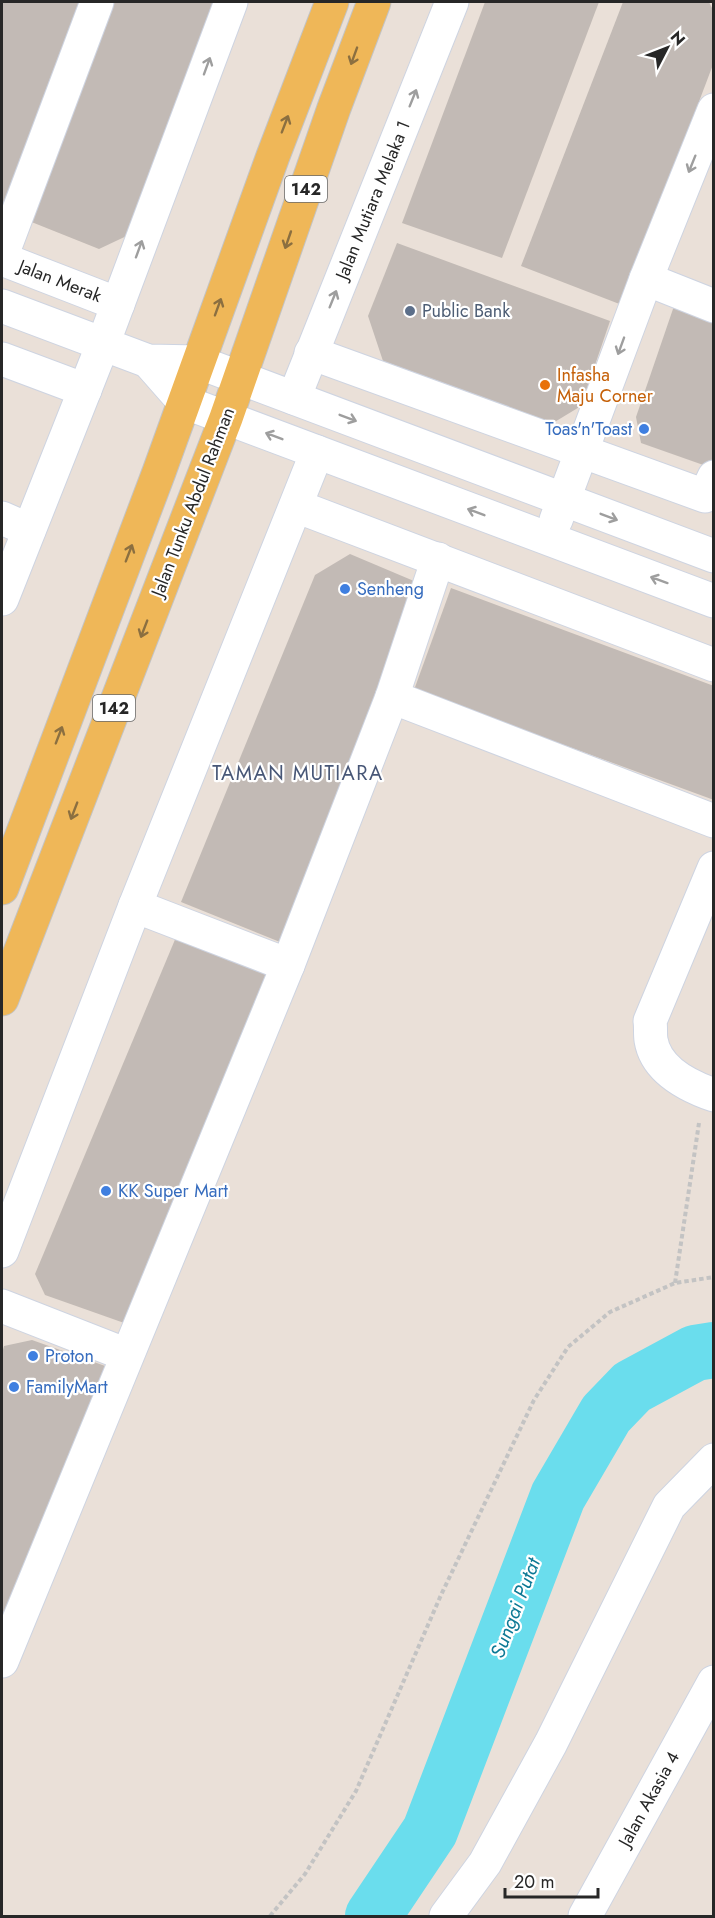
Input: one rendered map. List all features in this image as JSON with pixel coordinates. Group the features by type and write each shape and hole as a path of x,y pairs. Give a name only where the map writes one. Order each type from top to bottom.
{"main road":[{"name":"142","path":"2,888 159,472 273,156 332,2"},
{"name":"Jalan Tunku Abdul Rahman","path":"2,999 226,418 334,108 374,2"}],"street":[{"path":"2,257 97,2"},
{"path":"2,598 15,524 85,390 231,2"},
{"name":"Jalan Mutiara Melaka 1","path":"294,398 452,2"},
{"path":"549,539 646,279 714,110"},
{"name":"Jalan Merak","path":"2,257 118,304"},
{"path":"646,279 714,306"},
{"path":"2,306 148,361 198,362 714,556"},
{"path":"311,353 582,451 709,486"},
{"path":"2,359 85,390"},
{"path":"148,361 184,402 714,601"},
{"path":"2,1251 135,906 317,452"},
{"path":"296,506 714,665"},
{"path":"2,1662 288,965 392,697 438,559"},
{"path":"392,697 714,821"},
{"path":"709,1093 691,1087 658,1059 651,1041 650,1021 714,868"},
{"path":"135,906 288,965"},
{"path":"2,1306 127,1355"},
{"path":"446,1917 485,1863 551,1743 669,1506 714,1460"},
{"name":"Jalan Akasia 4","path":"585,1917 714,1682"}],"path":[{"path":"675,1283 709,1093"},
{"path":"270,1917 305,1874 356,1791 441,1595 534,1400 568,1347 609,1312 675,1283 714,1276"}],"building":[{"path":"2,2 93,2 2,211"},
{"path":"110,2 218,2 135,232 99,249 29,221"},
{"path":"485,2 599,2 502,258 402,223"},
{"path":"623,2 709,2 714,12 714,62 622,305 521,266"},
{"path":"397,243 610,321 581,406 553,423 383,361 368,316"},
{"path":"674,306 714,320 714,455 709,467 641,443 636,417"},
{"path":"350,554 421,584 280,942 181,902 315,575"},
{"path":"451,588 714,686 714,800 414,690"},
{"path":"179,930 272,966 127,1324 45,1295 35,1274"},
{"path":"32,1340 108,1367 9,1618 2,1615 2,1353 4,1346"}],"waterway":[{"name":"Sungai Putat","path":"373,1916 430,1831 558,1496 606,1414 632,1387 695,1353 714,1350"}],"place":[{"name":"Public Bank","path":"410,311"},
{"name":"Infasha Maju Corner","path":"545,385"},
{"name":"Toas'n'Toast","path":"644,429"},
{"name":"Senheng","path":"345,589"},
{"name":"KK Super Mart","path":"106,1191"},
{"name":"Proton","path":"33,1356"},
{"name":"FamilyMart","path":"14,1387"}],"district":[{"name":"TAMAN MUTIARA","path":"298,773"}]}
